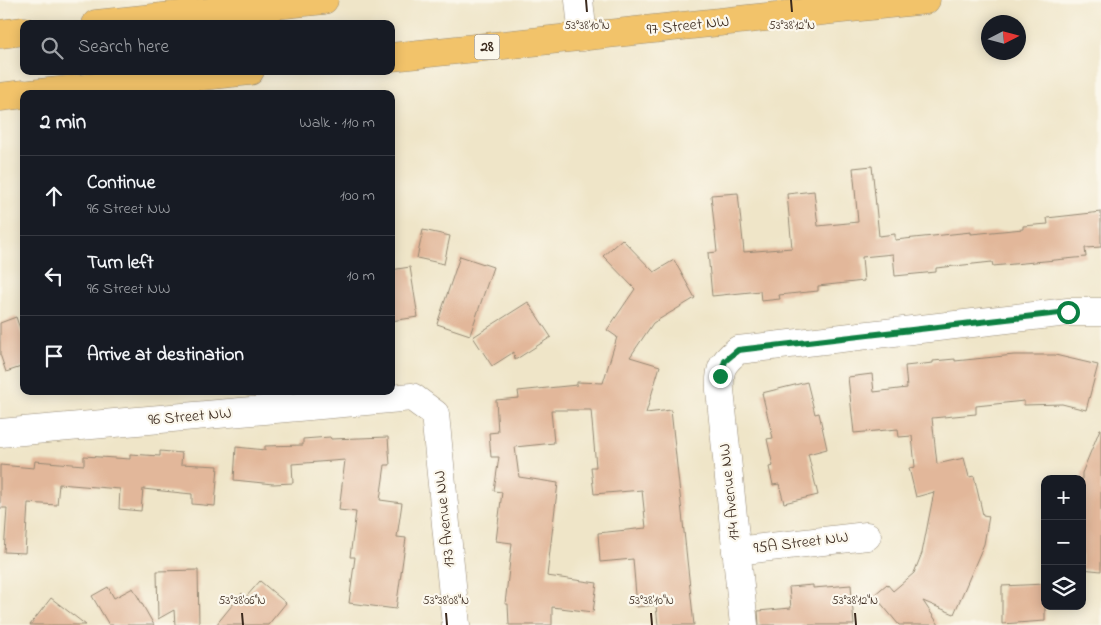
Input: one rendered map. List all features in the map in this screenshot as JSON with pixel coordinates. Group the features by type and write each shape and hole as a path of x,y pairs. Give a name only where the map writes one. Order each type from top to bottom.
{"main road":[{"path":"134,20 324,0"},
{"name":"97 Street NW","path":"395,57 926,0"},
{"path":"0,34 20,32"},
{"path":"68,90 212,75"},
{"path":"0,97 20,94"}],"street":[{"path":"579,0 583,37"},
{"name":"174 Avenue NW","path":"744,625 720,390 720,376 725,361 738,350 1068,312 1101,312"},
{"name":"96 Street NW","path":"0,433 412,397 435,414"},
{"name":"173 Avenue NW","path":"435,414 456,625"},
{"name":"95A Street NW","path":"736,551 867,536"}],"building":[{"path":"872,166 879,236 895,234 895,240 1023,229 1023,226 1048,224 1047,218 1101,212 1101,247 1085,248 1086,257 993,266 992,262 936,268 936,272 895,276 893,254 862,257 864,281 818,286 818,291 779,295 780,299 761,301 760,291 712,296 708,253 717,252 711,195 738,193 744,252 792,248 787,194 814,191 818,226 858,222 853,168"},
{"path":"423,230 450,236 444,264 417,258"},
{"path":"622,239 654,272 674,260 695,298 653,323 630,357 660,366 646,413 671,410 694,625 658,625 656,605 637,607 633,559 600,562 598,533 646,528 642,490 594,494 591,467 596,467 591,410 551,410 554,443 515,447 519,477 558,483 547,576 597,583 593,612 552,607 552,625 509,625 508,604 505,604 512,543 496,541 502,492 494,491 499,457 491,457 489,433 498,432 496,400 519,398 518,391 577,385 577,382 603,383 617,337 607,330 635,289 603,256"},
{"path":"460,256 493,267 470,335 437,324"},
{"path":"410,267 418,317 395,320 395,269"},
{"path":"528,302 551,337 515,360 514,352 492,366 473,337"},
{"path":"16,317 20,328 20,367 6,372 0,354 0,323"},
{"path":"1014,355 1055,355 1098,365 1086,410 1062,404 1024,405 1024,401 976,406 976,414 932,418 937,464 964,458 969,477 974,476 983,515 989,516 984,544 954,614 923,601 939,625 899,625 874,595 887,584 893,591 914,573 922,553 934,492 916,497 909,468 915,467 912,436 899,437 898,429 854,433 848,377 872,374 874,392 907,388 905,366 933,363 933,361 955,359 955,361"},
{"path":"807,382 815,414 819,413 827,449 808,454 818,495 784,503 779,484 773,485 769,467 773,466 767,439 773,438 762,393"},
{"path":"1101,429 1101,571 1086,569 1086,475 1082,475"},
{"path":"330,437 331,439 388,437 390,465 385,465 380,500 402,503 397,537 406,538 396,609 349,603 355,557 350,557 356,512 339,510 345,460 292,464 293,483 273,484 234,480 236,447 265,450 265,446 303,445 303,439"},
{"path":"160,451 182,453 181,464 218,466 215,506 192,504 192,494 143,489 141,511 119,509 120,489 59,484 57,505 28,503 25,553 4,552 7,508 0,508 0,465 34,468 35,461 84,465 84,456 130,459 130,454 160,456"},
{"path":"198,570 199,625 175,625 174,610 158,619 157,571"},
{"path":"260,581 286,603 268,625 216,625 242,593 246,597"},
{"path":"1041,584 1041,610 1045,610 1045,621 1002,624 1002,586"},
{"path":"813,585 813,588 851,585 854,625 759,625 758,611 791,608 789,587"},
{"path":"108,587 114,598 133,588 154,625 109,625 92,596"},
{"path":"51,598 86,625 30,625"}],"route":[{"path":"720,376 725,361 738,350 1068,312"}]}
